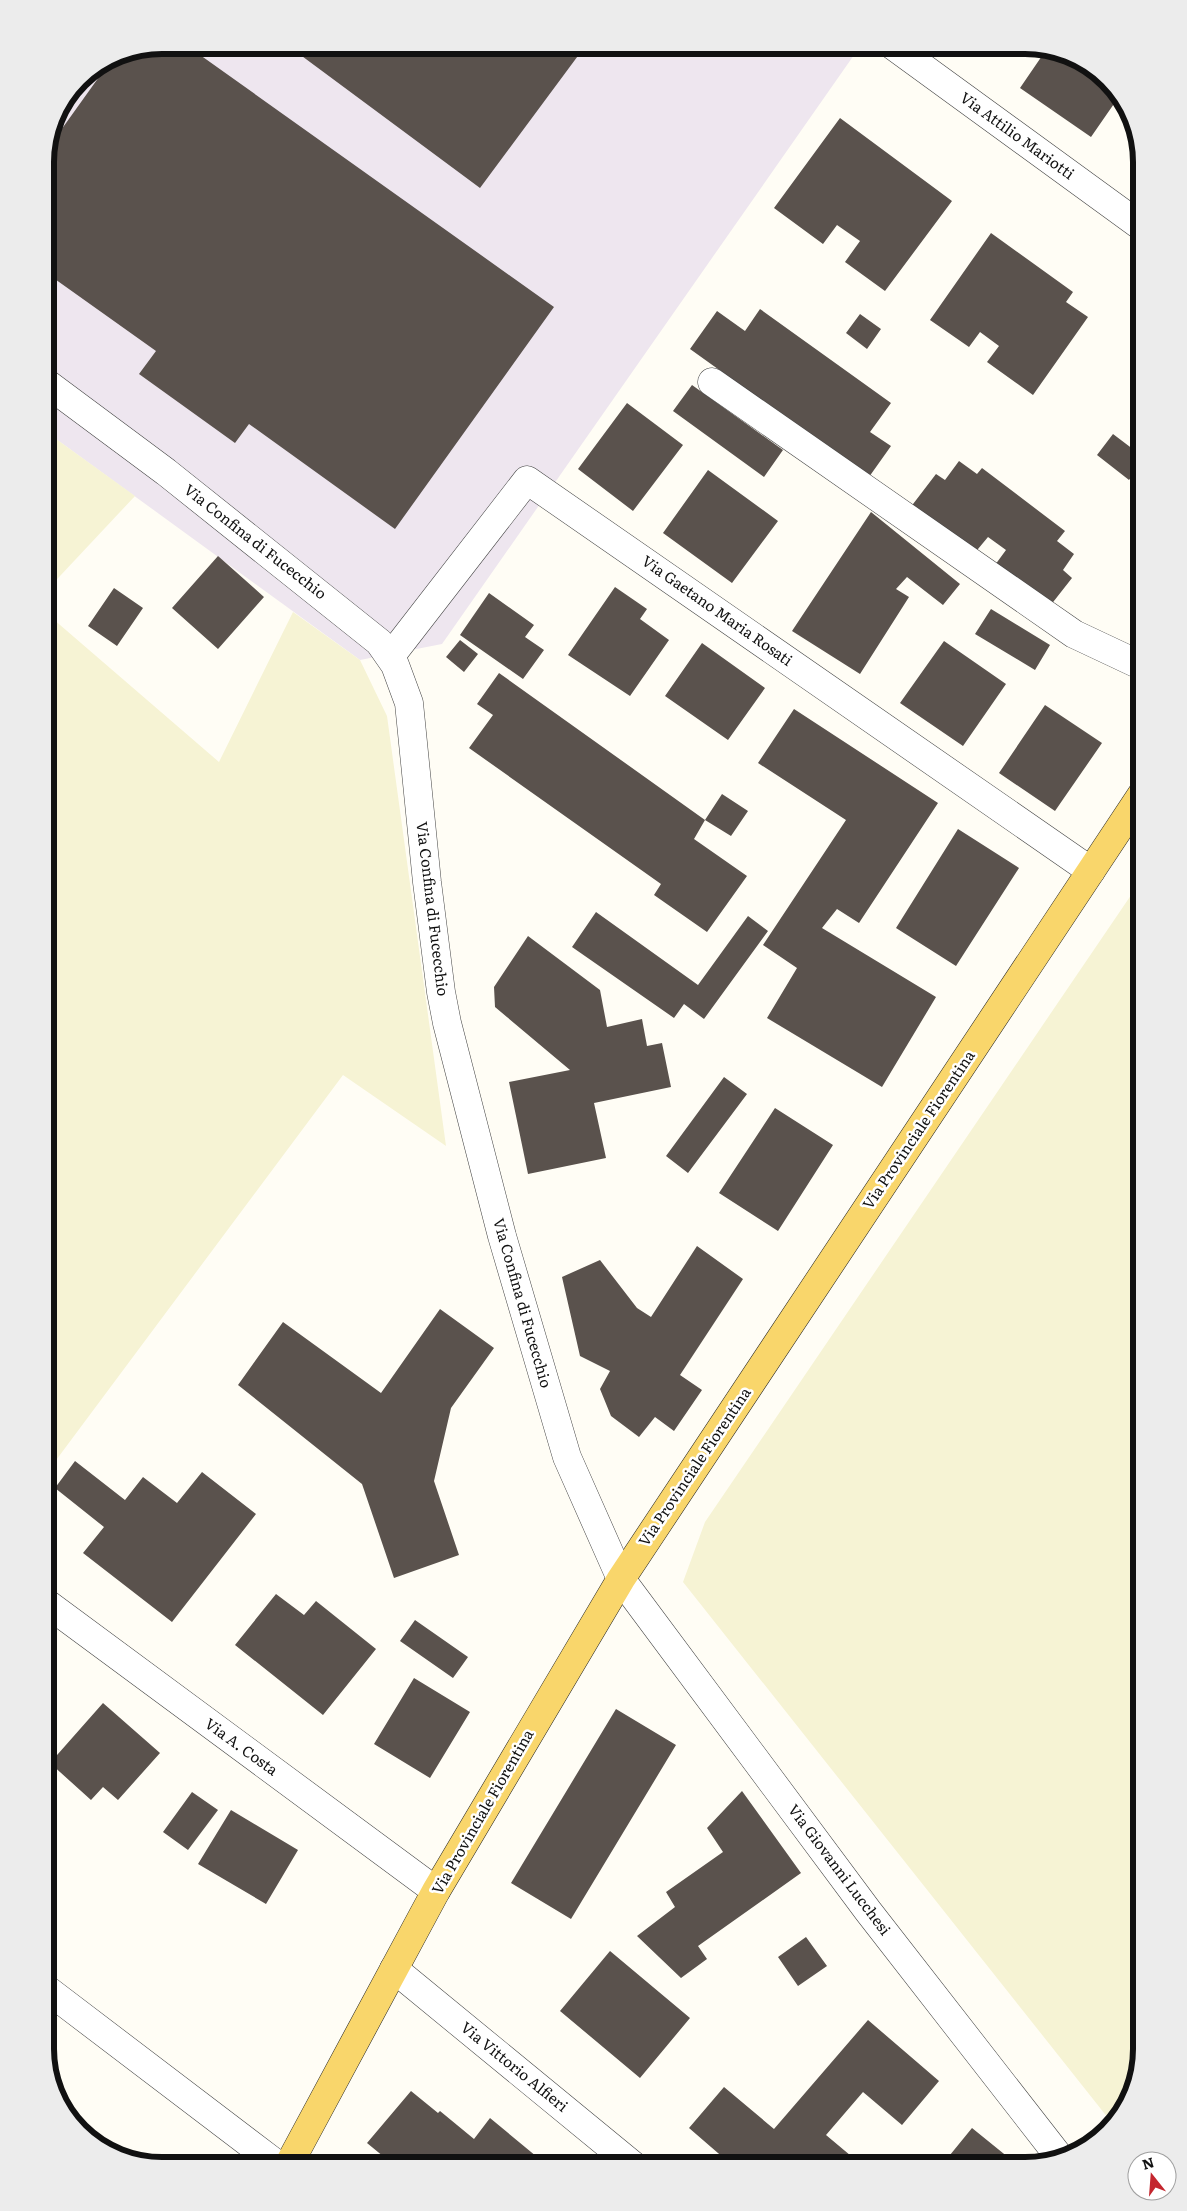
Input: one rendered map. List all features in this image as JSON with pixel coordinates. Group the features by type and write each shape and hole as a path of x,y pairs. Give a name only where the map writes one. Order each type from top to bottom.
{"main road":[{"name":"Via Provinciale Fiorentina","path":"293,2157 436,1891 621,1579 1133,808"}],"street":[{"name":"Via Attilio Mariotti","path":"904,54 1133,220"},
{"path":"712,382 1074,634 1133,662"},
{"name":"Via Confina di Fucecchio","path":"54,389 166,472 379,642 395,665 409,703 427,882 441,992 447,1023 502,1236 568,1457 621,1579"},
{"name":"Via Gaetano Maria Rosati","path":"390,657 527,480 1091,871"},
{"name":"Via Giovanni Lucchesi","path":"621,1579 868,1911 1056,2153"},
{"name":"Via A. Costa","path":"54,1609 436,1891"},
{"name":"Via Vittorio Alfieri","path":"394,1969 623,2157"},
{"path":"54,1995 267,2157"}],"shaded area":[{"path":"155,54 855,54 442,644 360,660 54,438 54,155 57,134 62,120 76,96 85,85 114,65 134,57"},
{"path":"54,438 135,496 54,582"},
{"path":"293,612 360,660 387,716 446,1146 343,1075 54,1463 54,620 219,762"},
{"path":"1133,892 1133,2049 1130,2077 1125,2091 1108,2118 683,1582 705,1522"}],"building":[{"path":"155,54 199,54 554,307 395,529 249,424 235,443 139,374 156,351 54,278 54,155 57,136 103,71 114,65 134,57"},
{"path":"299,54 579,54 480,188"},
{"path":"1042,55 1046,56 1067,62 1091,76 1102,85 1115,102 1091,137 1020,88"},
{"path":"840,118 952,201 885,291 845,262 860,241 837,225 823,244 774,208"},
{"path":"991,233 1073,292 1066,302 1088,317 1033,395 987,362 999,346 980,332 969,347 930,320"},
{"path":"760,309 891,403 870,432 891,446 869,477 690,349 717,311 745,331"},
{"path":"860,314 881,329 867,349 846,333"},
{"path":"692,385 783,450 764,477 673,411"},
{"path":"627,403 683,445 633,511 578,469"},
{"path":"1113,434 1133,449 1133,475 1129,480 1097,455"},
{"path":"959,461 977,474 982,468 1065,531 1057,541 1074,554 1063,570 1072,578 1050,606 995,565 1006,550 988,537 973,555 910,508 936,474 945,480"},
{"path":"708,470 778,521 732,583 663,533"},
{"path":"871,512 960,584 943,605 907,577 896,589 909,597 860,674 792,631"},
{"path":"218,556 264,597 218,649 172,608"},
{"path":"615,587 647,609 640,619 669,640 630,696 568,655"},
{"path":"114,588 143,608 117,646 88,626"},
{"path":"489,593 534,625 525,637 544,650 523,679 460,635"},
{"path":"991,609 1050,645 1035,670 975,634"},
{"path":"460,640 478,654 464,672 446,657"},
{"path":"944,641 1006,684 963,746 900,703"},
{"path":"702,643 765,688 728,740 665,696"},
{"path":"499,673 705,820 694,839 747,876 707,932 654,895 661,884 469,748 493,715 477,704"},
{"path":"1045,705 1102,743 1055,811 999,773"},
{"path":"794,709 938,803 859,923 837,909 822,928 936,997 882,1087 767,1018 797,968 763,945 846,820 758,763"},
{"path":"722,794 748,811 731,836 705,820"},
{"path":"958,829 1019,868 956,966 896,928"},
{"path":"596,912 698,985 748,916 768,931 704,1019 684,1004 674,1018 572,947"},
{"path":"528,936 600,990 607,1027 642,1019 647,1046 662,1043 671,1087 594,1103 606,1158 528,1174 509,1082 570,1070 495,1007 494,987"},
{"path":"724,1077 747,1094 688,1173 666,1156"},
{"path":"775,1108 833,1145 778,1231 719,1193"},
{"path":"697,1246 743,1279 680,1375 702,1390 674,1431 655,1417 639,1437 611,1416 600,1389 610,1371 580,1356 562,1277 600,1260 637,1308 651,1317"},
{"path":"440,1309 494,1348 451,1408 434,1481 459,1555 394,1578 362,1484 238,1385 283,1322 381,1393"},
{"path":"75,1461 125,1500 143,1477 177,1503 202,1472 256,1514 172,1622 83,1553 104,1527 55,1488"},
{"path":"276,1594 304,1615 316,1601 376,1649 323,1715 235,1645"},
{"path":"415,1620 468,1657 453,1678 400,1641"},
{"path":"414,1678 470,1712 430,1778 374,1744"},
{"path":"103,1703 160,1753 118,1800 103,1787 91,1800 54,1767 54,1758"},
{"path":"616,1709 676,1745 571,1919 511,1883"},
{"path":"742,1791 801,1873 698,1946 707,1959 681,1978 637,1936 675,1907 666,1892 723,1852 707,1828"},
{"path":"192,1792 218,1810 188,1850 163,1832"},
{"path":"231,1810 298,1850 266,1904 198,1864"},
{"path":"806,1937 827,1966 798,1986 778,1957"},
{"path":"610,1951 690,2018 640,2078 560,2011"},
{"path":"868,2020 939,2081 902,2125 863,2092 826,2135 852,2157 723,2157 689,2128 724,2087 774,2129"},
{"path":"411,2091 438,2113 440,2111 474,2139 490,2118 537,2157 384,2157 367,2143"},
{"path":"972,2128 1008,2157 948,2157"}]}
